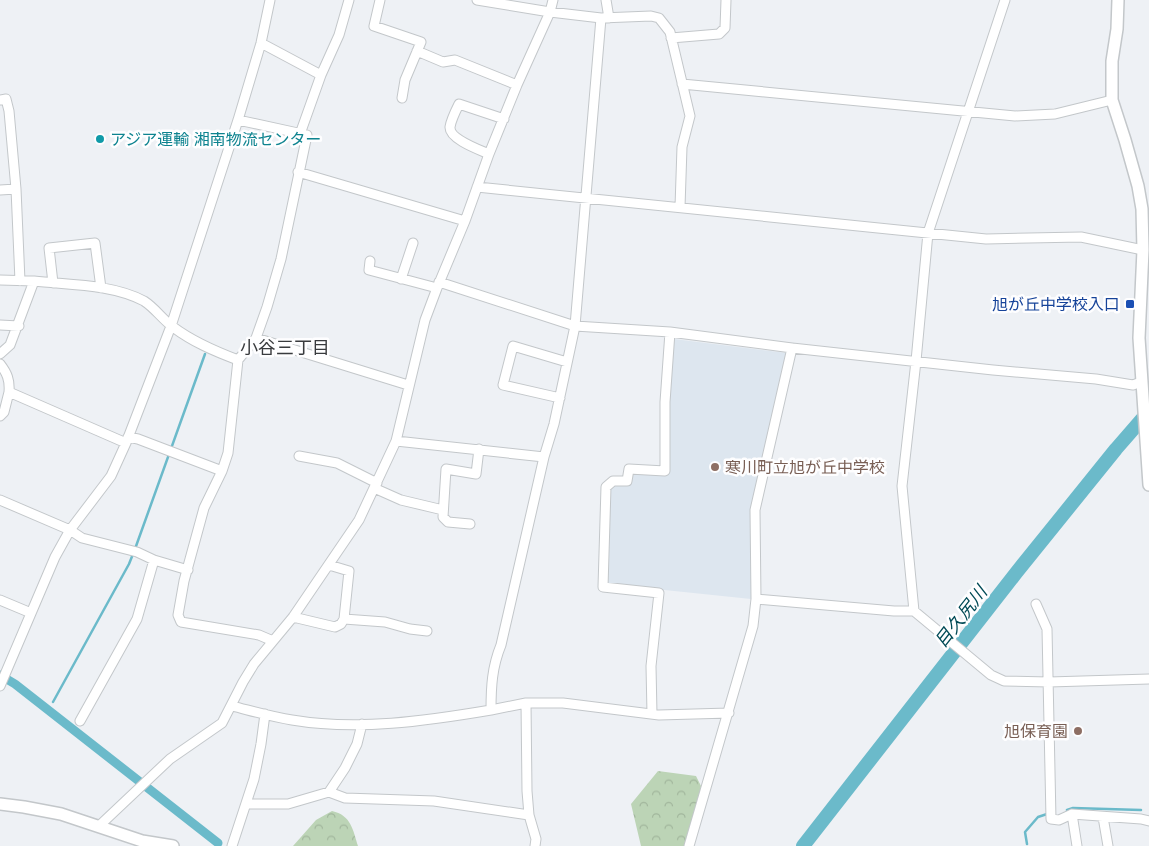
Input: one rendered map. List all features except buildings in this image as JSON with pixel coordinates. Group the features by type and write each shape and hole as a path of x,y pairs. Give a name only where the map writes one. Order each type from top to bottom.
{"street":[{"path":"3,680 55,557 70,530 111,476 127,440 171,326 238,120 261,43 270,0"},
{"path":"300,134 321,75 339,35 349,0"},
{"path":"380,0 374,26 421,42 405,80 402,98"},
{"path":"477,0 550,12 605,18 651,16 659,18 670,32 690,116 682,147 680,207"},
{"path":"99,826 170,759 222,723 254,664 293,617 359,520 396,441 425,320 517,85 550,12 552,0"},
{"path":"491,710 491,682 495,660 501,645 544,457 560,398 575,326 585,198 606,0"},
{"path":"671,38 719,34 725,28 726,0"},
{"path":"914,611 902,486 928,234 1005,0"},
{"path":"1118,0 1117,29 1112,61 1112,100 1138,186 1142,209 1143,250 1139,338 1149,485"},
{"path":"261,43 321,75"},
{"path":"417,51 443,62 456,60 517,85"},
{"path":"682,84 1015,116 1054,114 1112,100"},
{"path":"0,100 6,99 9,111 16,189 20,281"},
{"path":"489,154 462,142 452,132 450,127 459,104 504,119"},
{"path":"238,120 307,135 281,259 256,338 238,360 228,453 222,471 204,508 178,615 182,622 260,635 273,641"},
{"path":"298,172 465,221"},
{"path":"477,187 928,234 993,239 1071,236 1143,250"},
{"path":"0,190 16,189"},
{"path":"54,283 50,248 95,242 100,288"},
{"path":"401,279 413,243"},
{"path":"370,261 368,270 401,279 438,285 575,326 670,332 792,348 1096,379 1141,386"},
{"path":"0,280 34,281 100,288 132,295 154,308 171,326 195,342 238,360"},
{"path":"0,354 10,345 34,281"},
{"path":"0,325 18,326"},
{"path":"652,714 651,666 659,594 603,587 606,488 613,481 627,481 629,469 665,471 664,402 670,332"},
{"path":"256,338 408,385"},
{"path":"560,398 503,386 513,346 567,362"},
{"path":"689,846 753,626 756,599 755,510 792,348"},
{"path":"0,364 8,378 9,392 4,412 0,416"},
{"path":"9,392 127,440 138,439 222,471"},
{"path":"396,441 544,457"},
{"path":"470,524 448,522 443,517 446,469 476,474 479,449"},
{"path":"299,456 337,463 401,500 443,510"},
{"path":"0,500 70,530 82,538 135,551 154,560 188,570"},
{"path":"80,720 137,619 154,560"},
{"path":"293,617 335,627 341,624 344,619 349,571 329,565"},
{"path":"756,599 894,611 914,611 991,675 1004,681 1049,682 1149,679"},
{"path":"0,600 31,613"},
{"path":"1036,604 1047,629 1051,819 1059,820 1072,814 1149,821"},
{"path":"344,619 385,622 410,629 427,631"},
{"path":"526,702 527,791 530,815 536,838 535,846"},
{"path":"232,706 292,720 322,724 417,721 491,710 526,702 571,704 652,714 728,713"},
{"path":"232,846 258,764 264,714"},
{"path":"329,792 345,768 357,744 362,724"},
{"path":"246,804 288,804 329,792 345,798 434,801 530,815"},
{"path":"0,804 61,814 99,826 130,841 173,846"},
{"path":"1072,814 1077,846"},
{"path":"1103,817 1108,846"}],"shaded area":[{"name":"寒川町立旭が丘中学校","path":"674,339 787,353 752,510 751,599 607,584 610,490 614,484 632,473 669,475 668,422"}],"green space":[{"path":"658,771 696,776 701,786 691,846 641,846 631,804"},
{"path":"332,811 343,816 350,824 358,846 293,846 316,820"}],"waterway":[{"path":"135,549 205,354"},
{"name":"目久尻川","path":"803,846 1016,573 1149,411"},
{"path":"53,702 133,554"},
{"path":"0,675 15,684 218,843"},
{"path":"1067,810 1073,808 1141,810"},
{"path":"1027,844 1025,832 1038,817 1047,814"}],"place":[{"name":"アジア運輸 湘南物流センター","path":"100,139"},
{"name":"旭が丘中学校入口","path":"1130,304"},
{"name":"寒川町立旭が丘中学校","path":"715,467"},
{"name":"旭保育園","path":"1078,731"}],"district":[{"name":"小谷三丁目","path":"285,348"}]}
